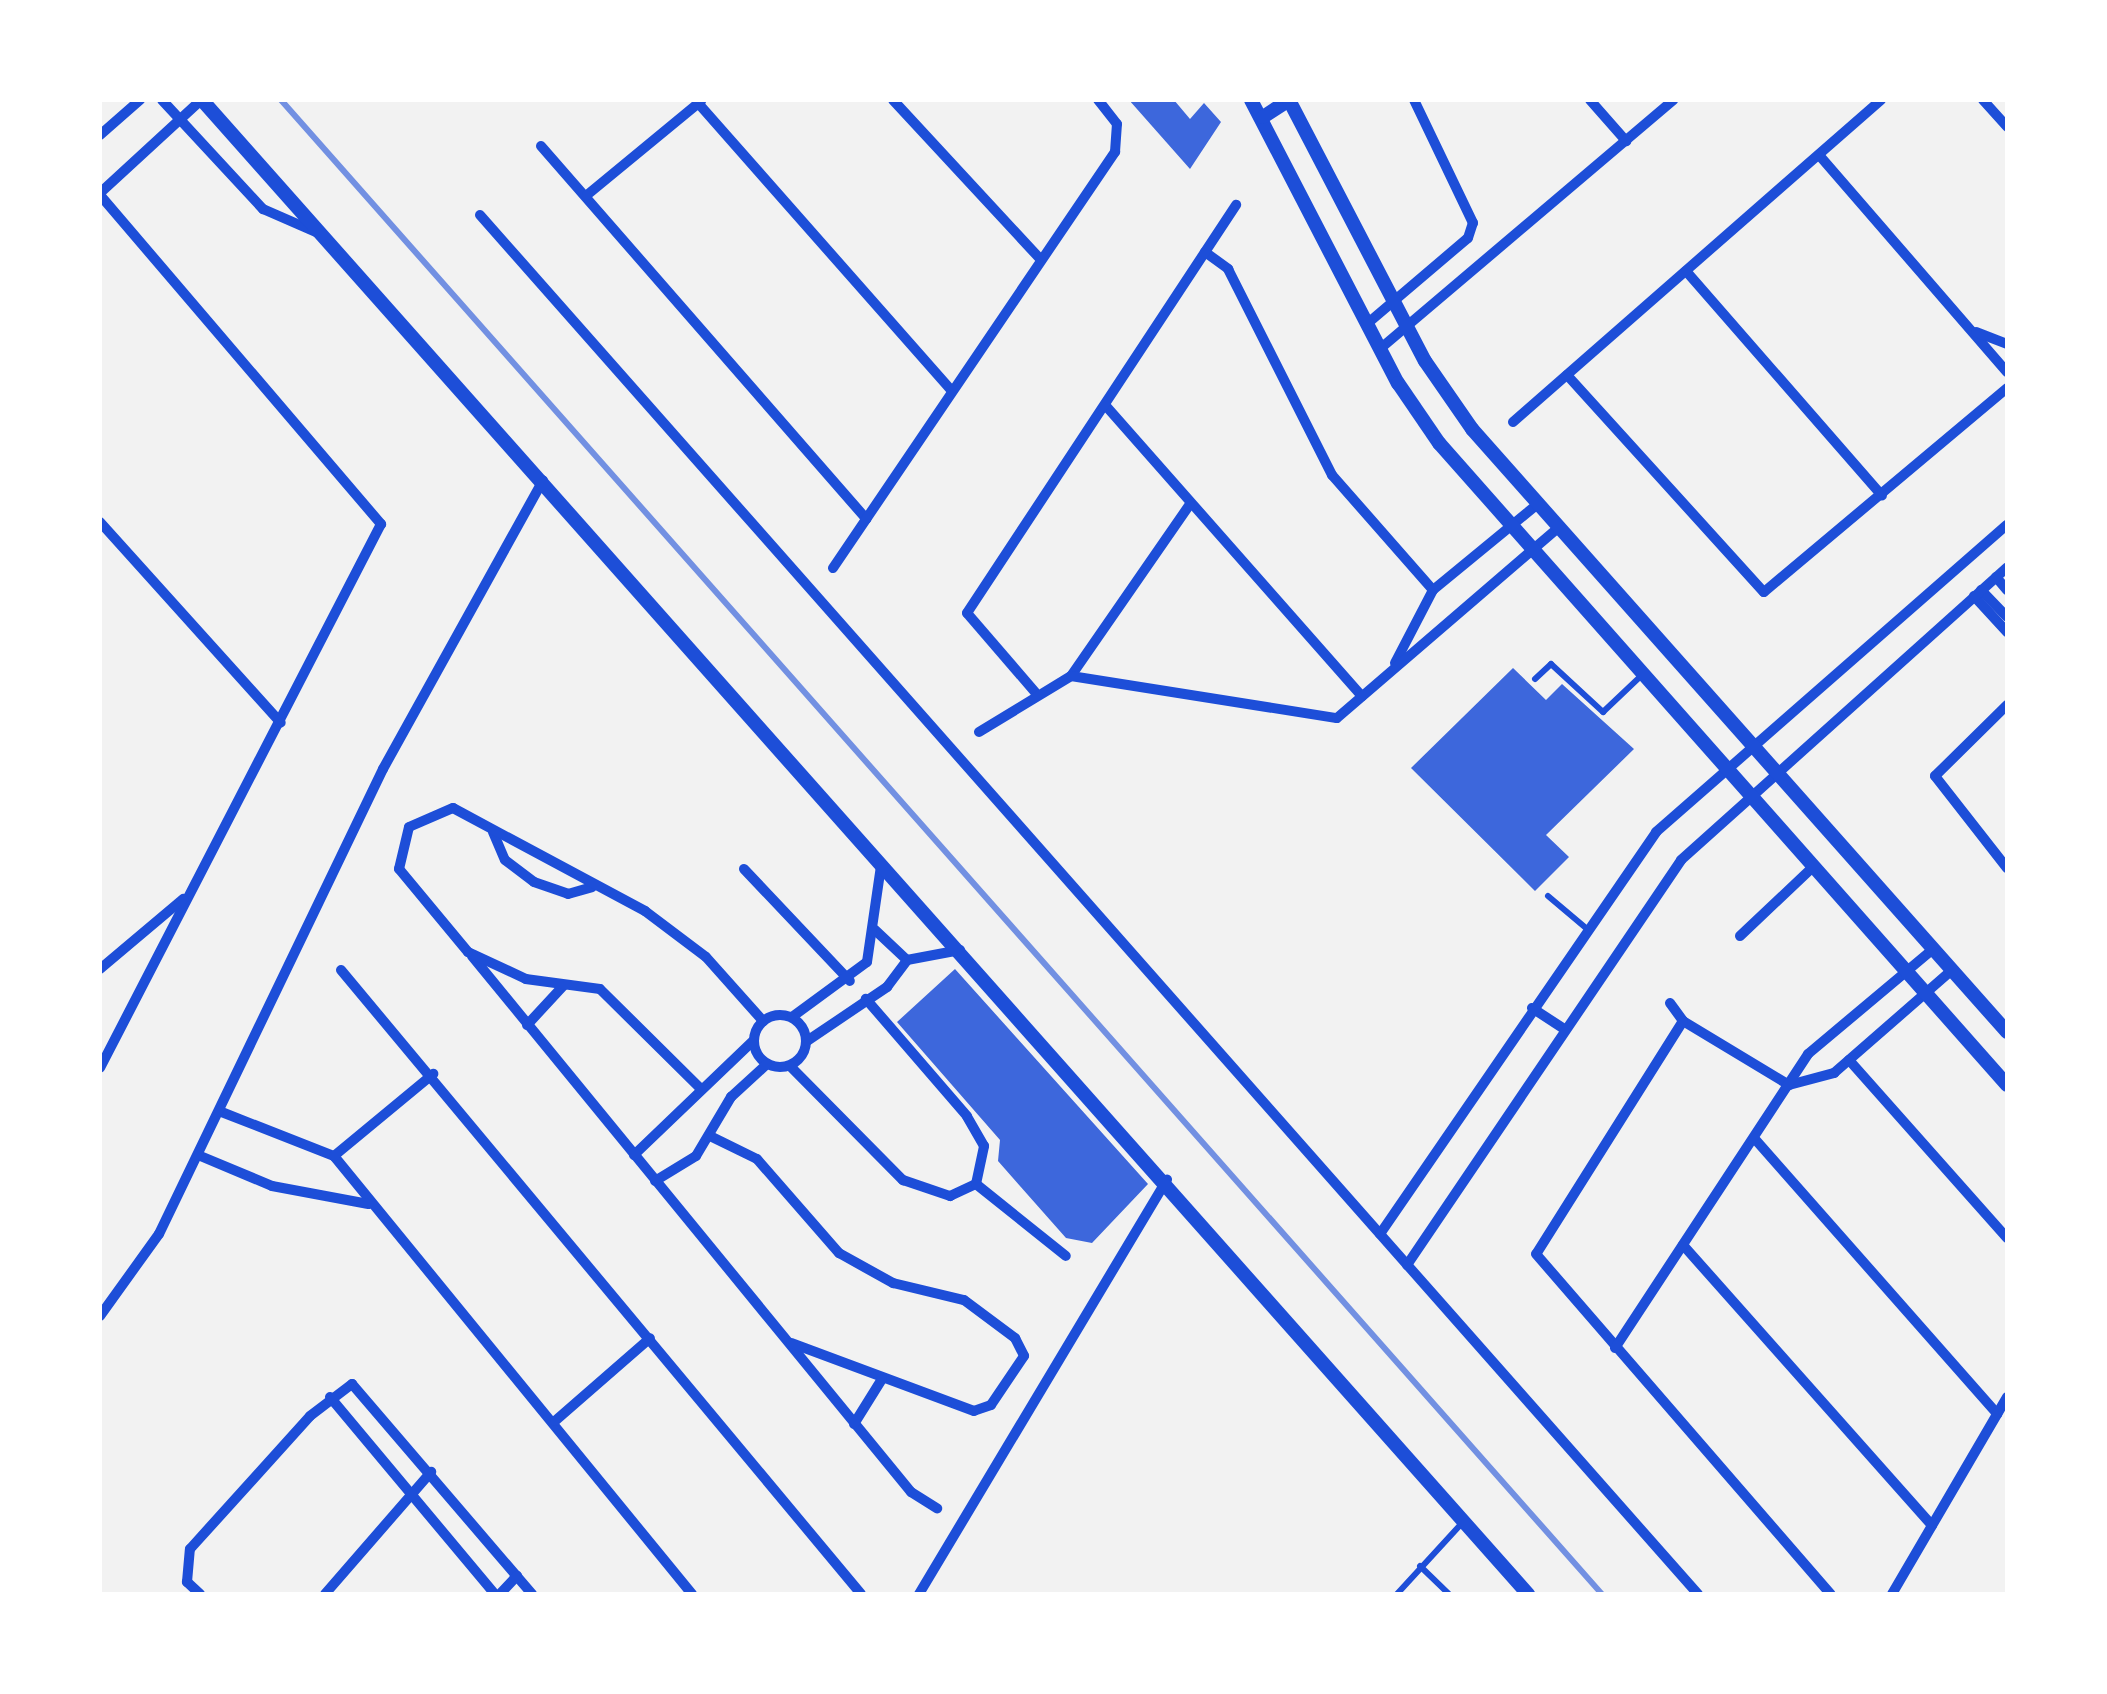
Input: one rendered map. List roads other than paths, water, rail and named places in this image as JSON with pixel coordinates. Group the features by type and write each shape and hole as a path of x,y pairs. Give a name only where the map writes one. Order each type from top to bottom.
{"street":[{"path":"100,135 140,100"},
{"path":"162,100 262,209 323,236"},
{"path":"100,1068 379,536 378,514 100,194 202,100 882,866 1168,1180 1528,1594"},
{"path":"893,100 1041,260"},
{"path":"833,568 1115,152 1117,124 1098,100"},
{"path":"1252,100 1381,348 1439,443 2007,1085"},
{"path":"1263,117 1290,100 1441,389 2007,1032"},
{"path":"1368,323 1396,303 1473,223 1414,100"},
{"path":"1590,100 1626,140"},
{"path":"1381,348 1409,329 1672,100"},
{"path":"1513,422 1881,100"},
{"path":"1984,100 2007,127"},
{"path":"587,195 700,102 951,390"},
{"path":"541,146 866,520"},
{"path":"1818,155 2007,372"},
{"path":"1035,692 966,614 1236,205"},
{"path":"480,215 1698,1594"},
{"path":"1205,252 1228,270 1332,475 1433,590"},
{"path":"1686,270 1882,496"},
{"path":"1976,332 2007,344"},
{"path":"1567,374 1764,592 2007,388"},
{"path":"1106,406 1362,696"},
{"path":"100,1316 142,1264 383,770 543,480"},
{"path":"979,732 1035,692 1071,676 1190,504"},
{"path":"1392,670 1433,590 1539,504"},
{"path":"100,522 281,724"},
{"path":"1380,1234 1586,928 1656,832 2007,525"},
{"path":"1071,676 1337,718 1560,527"},
{"path":"1408,1265 1659,886 1750,794 2007,567"},
{"path":"1996,577 2007,590"},
{"path":"1978,593 2007,617"},
{"path":"1978,593 2007,632"},
{"path":"2007,705 1935,776 2007,868"},
{"path":"762,1021 670,927 493,832 439,808 420,816 397,852 399,869 854,1424 911,1492 937,1508"},
{"path":"493,832 505,860 534,882 568,894 592,886"},
{"path":"762,1021 792,1017 850,981 867,962 882,866"},
{"path":"1740,936 1814,866"},
{"path":"744,869 850,981"},
{"path":"100,969 195,886"},
{"path":"875,930 907,960"},
{"path":"1615,1348 1808,1054 1933,949"},
{"path":"790,1066 807,1041 866,999 907,960 961,950"},
{"path":"468,952 564,985 600,990 632,1010 699,1087"},
{"path":"340,970 433,1074 861,1594"},
{"path":"1789,1085 1849,1060 1952,970"},
{"path":"527,1024 564,985"},
{"path":"866,999 967,1116 984,1146 976,1184"},
{"path":"1670,1003 1683,1021 1789,1085"},
{"path":"1532,1008 1564,1029"},
{"path":"792,1017 807,1041"},
{"path":"634,1155 668,1130 699,1087 753,1041 762,1021"},
{"path":"1683,1021 1536,1254 1831,1594"},
{"path":"100,1038 112,1046"},
{"path":"753,1041 767,1064"},
{"path":"1849,1060 2007,1238"},
{"path":"656,1180 710,1136 731,1097 767,1064 790,1066 903,1180 950,1196 976,1184"},
{"path":"334,1156 433,1074"},
{"path":"219,1111 334,1156 369,1204 555,1421 692,1594"},
{"path":"710,1136 757,1160 840,1254 893,1283 964,1300 1015,1338 1024,1356 991,1406 974,1411 882,1380 786,1341"},
{"path":"1754,1138 1997,1414"},
{"path":"198,1155 272,1186 369,1204"},
{"path":"919,1594 1168,1180"},
{"path":"976,1184 1066,1256"},
{"path":"1683,1245 1932,1525"},
{"path":"555,1421 650,1338"},
{"path":"854,1424 882,1380"},
{"path":"200,1594 187,1582 190,1549 343,1384 361,1390 532,1594"},
{"path":"330,1397 498,1594 517,1576"},
{"path":"1892,1594 2007,1397"},
{"path":"325,1594 430,1472"}],"lane":[{"path":"1536,679 1551,664 1604,712 1643,674"},
{"path":"1548,896 1586,928"},
{"path":"1397,1594 1464,1521"},
{"path":"1420,1566 1449,1594"}],"railway":[{"path":"281,100 1602,1594"}]}
